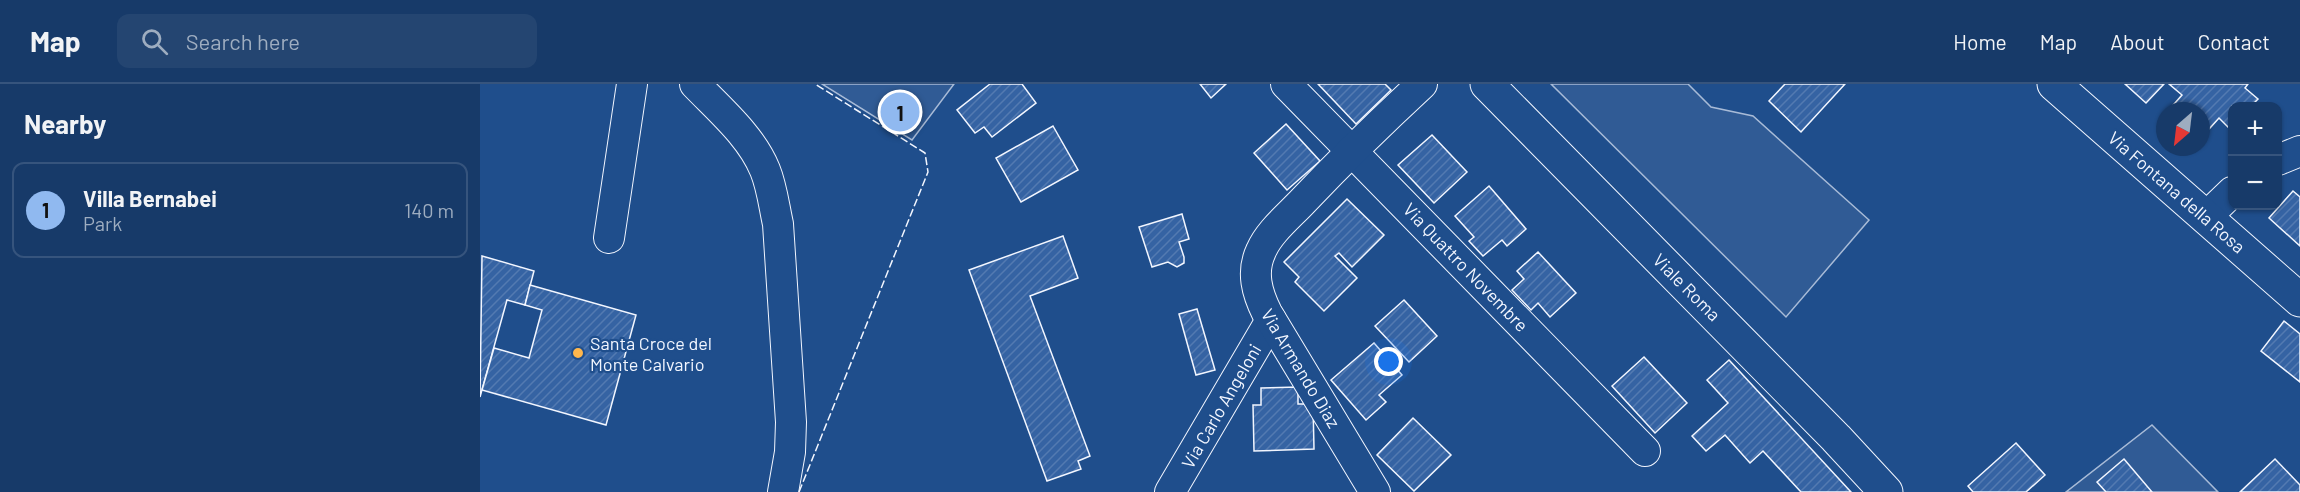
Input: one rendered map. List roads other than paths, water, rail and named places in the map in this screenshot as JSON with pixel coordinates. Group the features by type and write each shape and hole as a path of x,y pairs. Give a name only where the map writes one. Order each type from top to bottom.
{"main road":[{"name":"Viale Roma","path":"1487,84 1886,492"},
{"name":"Via Fontana della Rosa","path":"2054,84 2300,300"}],"street":[{"path":"609,238 632,84"},
{"path":"695,84 752,146 765,170 772,194 778,224 790,422 790,452 783,492"},
{"name":"Via Quattro Novembre","path":"1286,84 1645,451"},
{"name":"Via Armando Diaz","path":"1375,492 1271,320 1257,287 1256,268 1260,252 1276,230 1351,150 1422,84"},
{"path":"2205,218 2228,196"},
{"name":"Via Carlo Angeloni","path":"1170,492 1271,320"}],"place":[{"name":"Villa Bernabei","path":"900,112"},
{"name":"Santa Croce del Monte Calvario","path":"578,353"}]}
